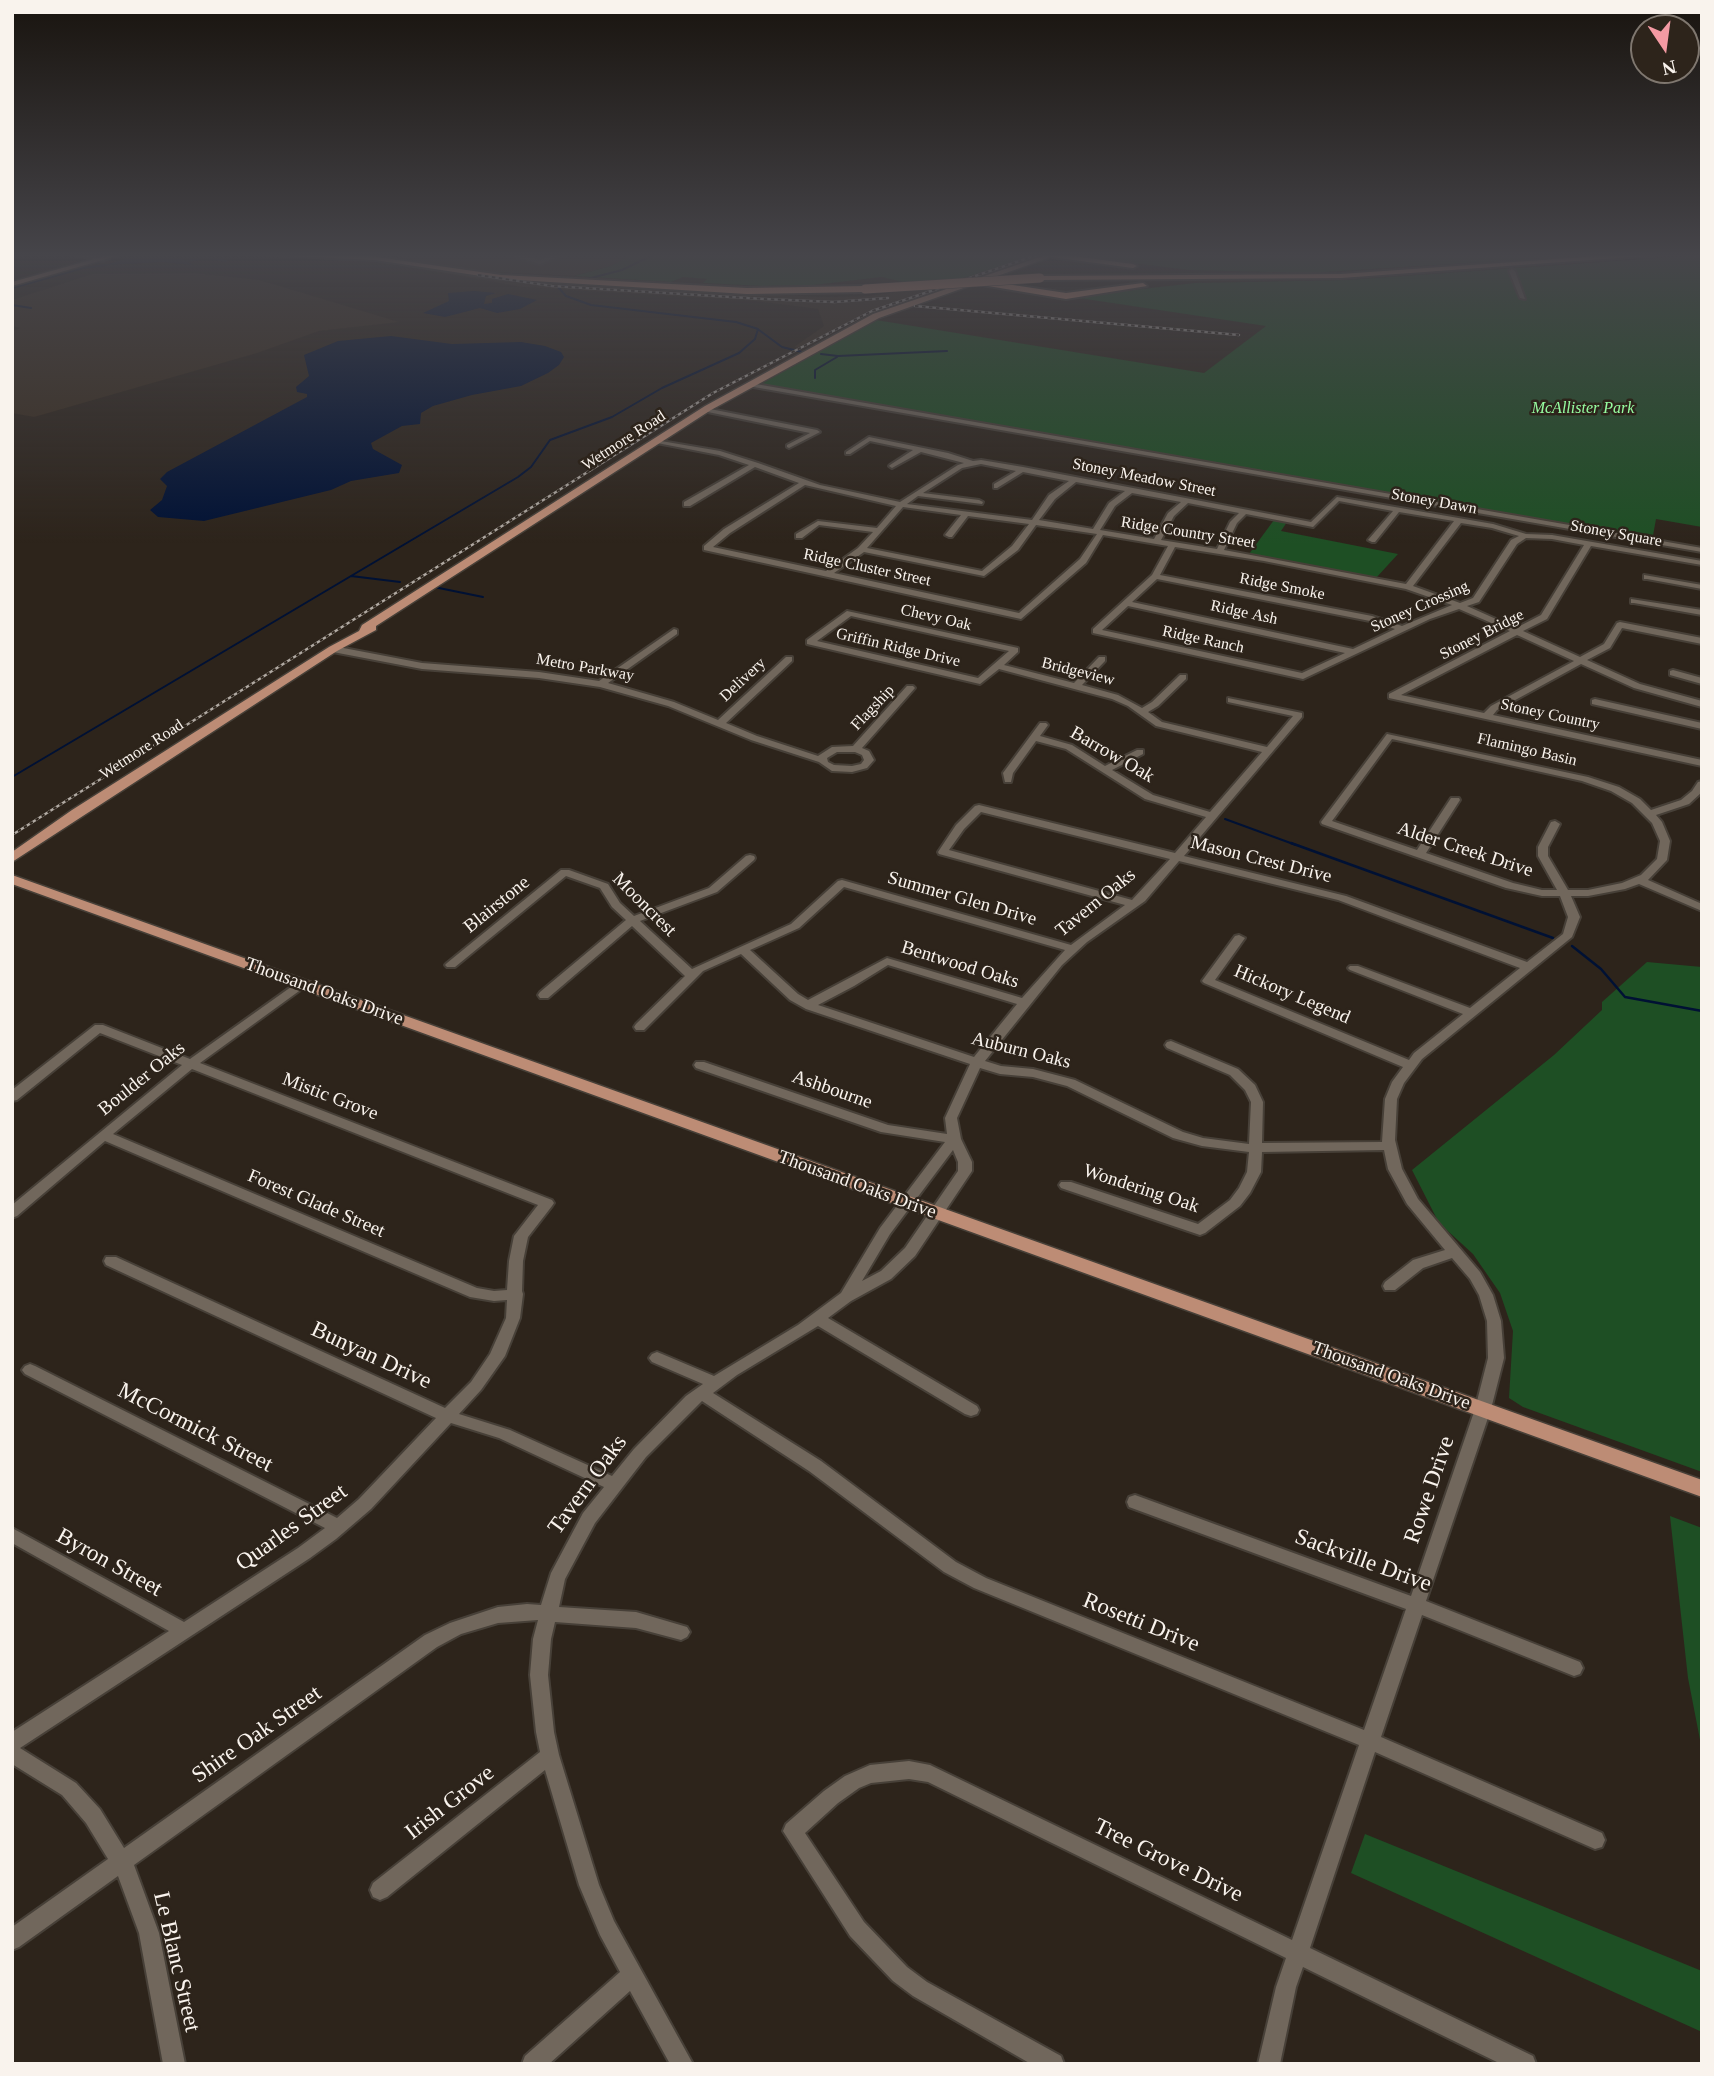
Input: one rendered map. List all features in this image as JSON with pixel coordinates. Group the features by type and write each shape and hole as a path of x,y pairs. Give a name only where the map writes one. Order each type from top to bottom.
{"main road":[{"name":"Wetmore Road","path":"12,858 77,813 333,649 418,598 705,410 813,350"},
{"name":"Thousand Oaks Drive","path":"12,879 1702,1489"}],"street":[{"path":"750,385 1702,550"},
{"path":"705,410 817,432 789,446"},
{"name":"Stoney Meadow Street","path":"848,453 869,439 957,457 971,463 993,463 1313,525"},
{"name":"Ridge Country Street","path":"655,442 712,451 840,493 901,505 1173,544 1408,587 1459,606 1644,688 1702,704"},
{"path":"892,466 920,449"},
{"path":"828,574 862,549 901,505 960,466 971,463"},
{"path":"687,503 756,464"},
{"path":"997,486 1023,469"},
{"path":"862,549 984,574 1012,552 1052,497 1076,479"},
{"name":"Ridge Cluster Street","path":"805,482 727,531 707,548 1021,616 1083,561 1098,533"},
{"path":"1098,533 1112,505 1131,490"},
{"path":"916,494 979,502"},
{"name":"Stoney Dawn","path":"1313,525 1337,499 1501,528 1525,537"},
{"path":"1156,542 1171,515 1186,501"},
{"path":"1372,540 1398,509"},
{"path":"1219,552 1234,522 1244,512"},
{"path":"949,535 967,514"},
{"path":"1408,587 1459,520"},
{"path":"799,536 818,523 878,530"},
{"name":"Stoney Square","path":"1525,537 1544,536 1702,563"},
{"name":"Stoney Crossing","path":"1303,676 1479,597 1514,542 1525,537"},
{"name":"Stoney Bridge","path":"1392,696 1544,617 1589,543"},
{"path":"1126,603 1155,576 1173,544"},
{"name":"Ridge Smoke","path":"1155,576 1372,619 1403,629"},
{"path":"1647,577 1702,587"},
{"path":"1634,601 1702,613"},
{"name":"Ridge Ranch","path":"1126,603 1096,631 1303,676"},
{"name":"Ridge Ash","path":"1126,603 1355,652"},
{"path":"810,642 850,613"},
{"name":"Chevy Oak","path":"850,613 1015,650 998,666"},
{"path":"1486,717 1494,708 1607,646 1620,625 1702,641"},
{"path":"601,684 674,632"},
{"name":"Griffin Ridge Drive","path":"810,642 980,681 998,666"},
{"name":"Metro Parkway","path":"333,649 422,666 539,675 601,684 671,704 754,738 822,760"},
{"name":"Delivery","path":"719,724 789,659"},
{"path":"1075,687 1102,659"},
{"name":"Bridgeview","path":"998,666 1115,696 1158,724 1268,750"},
{"path":"1673,673 1702,681"},
{"path":"1141,712 1155,704 1183,677"},
{"name":"Flagship","path":"856,749 910,688"},
{"name":"Stoney Country","path":"1392,696 1702,763"},
{"path":"1231,700 1299,715"},
{"path":"1595,702 1702,726"},
{"name":"Tavern Oaks","path":"682,2064 607,1928 589,1885 545,1732 539,1675 547,1613 557,1578 589,1518 640,1453 708,1388 846,1297 886,1275 910,1252 965,1171 965,1162 954,1139 951,1118 976,1062 1023,1002 1073,949 1134,904 1299,715"},
{"path":"1008,780 1008,773 1043,725"},
{"name":"Flamingo Basin","path":"1326,822 1390,736 1602,784 1627,795 1651,813"},
{"name":"Barrow Oak","path":"1034,737 1069,747 1149,797 1212,816"},
{"name":"Flagship","path":"856,749 866,753 869,760 859,768 839,769 827,766 822,760 829,751 856,749"},
{"path":"1104,770 1140,752"},
{"path":"1651,813 1685,802 1702,784"},
{"path":"1420,854 1455,800"},
{"name":"Mason Crest Drive","path":"1134,904 943,852 960,827 979,808 1342,898 1529,967"},
{"name":"Alder Creek Drive","path":"1326,822 1518,888 1565,894 1604,891 1639,880 1658,865 1665,849 1661,829 1651,813"},
{"name":"Rowe Drive","path":"1269,2064 1274,2032 1298,1952 1483,1409 1496,1358 1494,1321 1486,1295 1475,1276 1412,1201 1395,1169 1389,1146 1388,1115 1391,1099 1398,1082 1410,1065 1558,944 1572,926 1574,918 1565,894 1543,856 1543,847 1555,824"},
{"path":"544,995 611,935 633,920 713,891 750,858"},
{"name":"Mooncrest","path":"565,872 604,886 616,905 691,975"},
{"name":"Blairstone","path":"451,965 565,872"},
{"path":"1639,880 1702,908"},
{"path":"640,1027 691,975 712,962 795,926 842,883"},
{"name":"Summer Glen Drive","path":"842,883 1073,949"},
{"name":"Hickory Legend","path":"1239,939 1208,981 1410,1065"},
{"name":"Auburn Oaks","path":"743,950 794,997 807,1005 1000,1070 1033,1073 1072,1083 1178,1135 1219,1145 1255,1149 1333,1145 1389,1146"},
{"name":"Bentwood Oaks","path":"807,1005 850,984 887,961 1023,1002"},
{"path":"1354,968 1471,1013"},
{"name":"Boulder Oaks","path":"12,1213 192,1063 302,984"},
{"name":"Mistic Grove","path":"12,1097 99,1028 547,1203"},
{"name":"Wondering Oak","path":"1066,1185 1200,1230 1235,1203 1245,1190 1254,1172 1257,1102 1244,1080 1222,1066 1171,1045"},
{"name":"Ashbourne","path":"700,1065 886,1129 954,1139"},
{"name":"Forest Glade Street","path":"103,1135 475,1293 494,1296 516,1294"},
{"name":"Tavern Oaks","path":"846,1297 885,1231 954,1139"},
{"name":"Quarles Street","path":"12,1743 339,1527 365,1504 475,1385 497,1356 513,1318 516,1261 521,1236 547,1203"},
{"path":"1390,1286 1418,1264 1455,1252"},
{"name":"Bunyan Drive","path":"111,1261 447,1416 504,1434 615,1485"},
{"path":"817,1318 971,1410"},
{"name":"Rosetti Drive","path":"657,1358 708,1388 950,1567 980,1583 1370,1741 1595,1840"},
{"name":"McCormick Street","path":"30,1370 339,1527"},
{"name":"Sackville Drive","path":"1135,1502 1416,1605 1574,1668"},
{"name":"Byron Street","path":"12,1535 184,1631"},
{"name":"Shire Oak Street","path":"12,1940 443,1634 498,1615 547,1613 636,1620 681,1632"},
{"name":"Le Blanc Street","path":"12,1754 69,1789 93,1816 128,1873 149,1933 170,2062"},
{"name":"Irish Grove","path":"380,1890 551,1755"},
{"name":"Tree Grove Drive","path":"1053,2064 920,1989 900,1974 857,1929 793,1831 831,1797 870,1773 909,1770 930,1774 1525,2064"},
{"path":"533,2064 634,1974"}],"shaded area":[{"path":"12,350 266,350 34,417 12,413"}],"green space":[{"name":"McAllister Park","path":"822,350 1061,350 1204,373 1234,350 1702,350 1702,527 1656,519 1652,541 759,385"},
{"path":"1274,520 1287,522 1281,531 1398,554 1376,578 1249,554"},
{"path":"1647,962 1702,967 1702,1472 1523,1407 1509,1398 1513,1331 1500,1293 1473,1254 1439,1223 1412,1170 1554,1055 1602,1010 1602,1002"},
{"path":"1670,1516 1702,1528 1702,1750 1688,1678"},
{"path":"1365,1834 1702,1971 1702,2032 1351,1873"}],"water":[{"path":"316,350 555,350 564,357 559,365 548,373 521,386 433,406 421,413 420,424 402,426 371,443 373,449 402,465 399,473 351,481 331,490 204,521 158,517 150,510 162,500 167,486 160,479 167,472 307,397 307,394 297,392 296,387 309,376 304,355"}],"waterway":[{"path":"351,576 518,477 531,467 550,440 612,417 662,388 743,350"},
{"path":"794,350 802,352"},
{"path":"821,354 838,356 947,351"},
{"path":"815,378 815,370 837,357"},
{"path":"12,777 351,576"},
{"path":"351,576 400,582"},
{"path":"434,587 483,597"},
{"path":"1225,819 1296,845"},
{"path":"1291,843 1553,938"},
{"path":"1572,946 1601,969 1625,997 1702,1011"}],"railway":[{"path":"12,835 713,393 797,350"}]}
